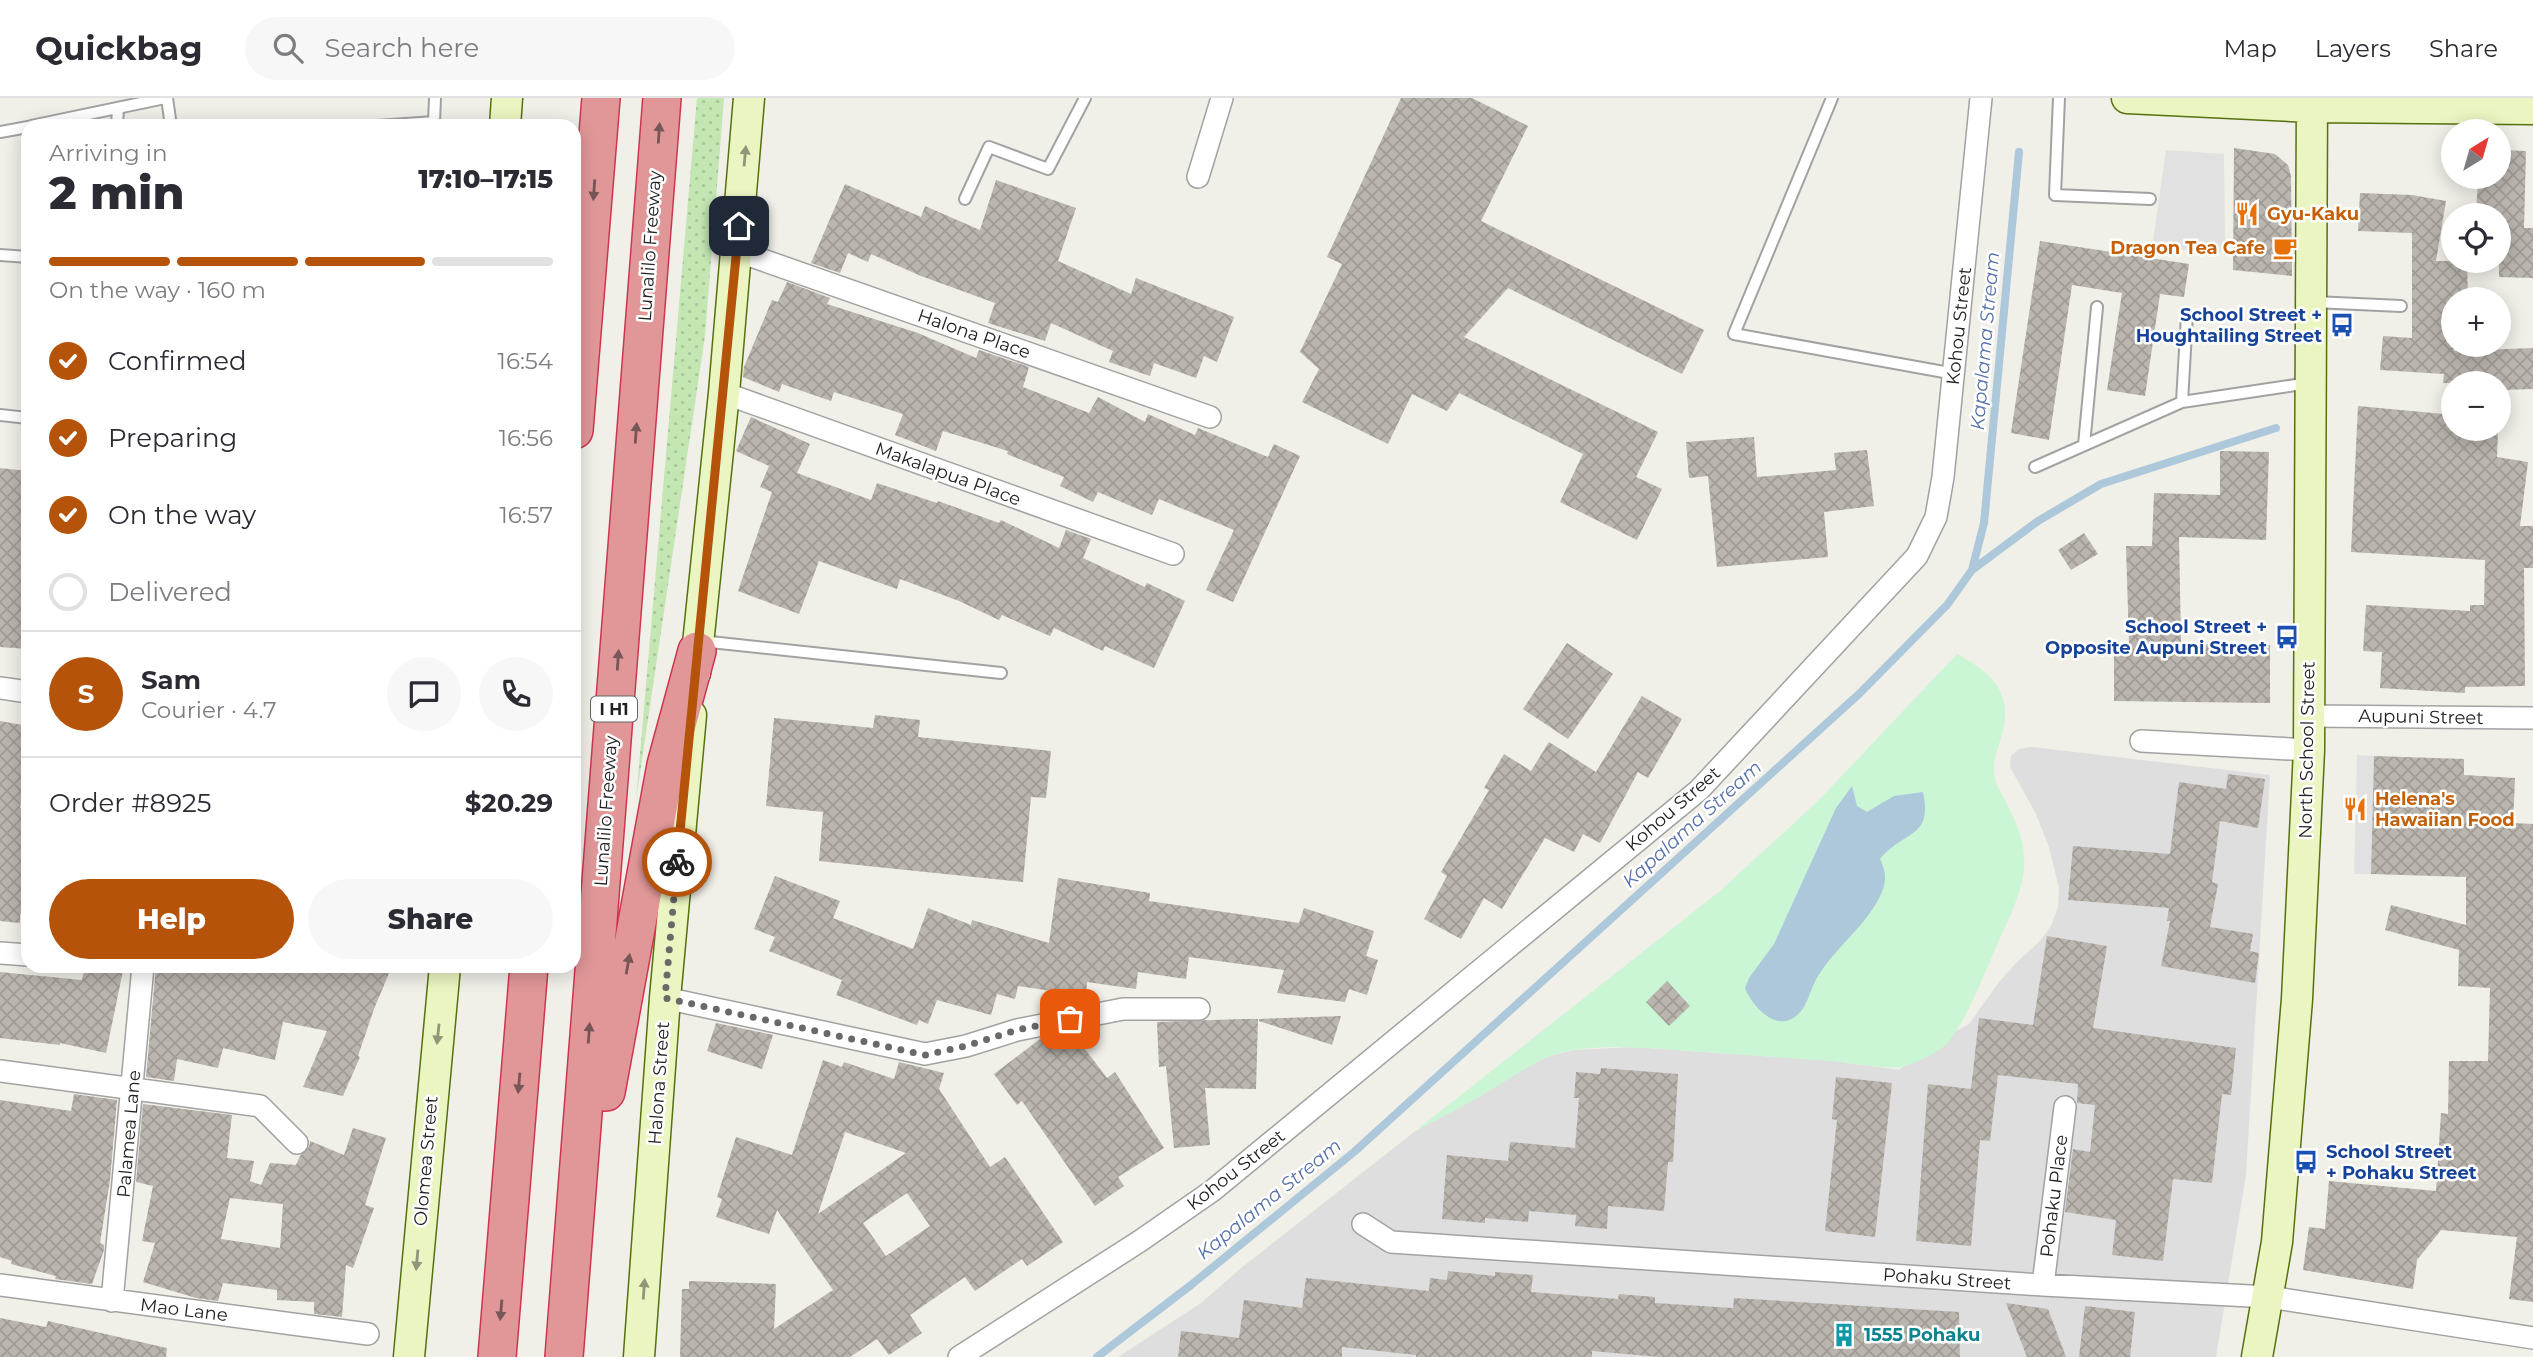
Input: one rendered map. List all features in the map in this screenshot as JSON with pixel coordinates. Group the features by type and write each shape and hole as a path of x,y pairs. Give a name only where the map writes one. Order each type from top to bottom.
{"highway":[{"path":"581,344 601,98"},
{"name":"Lunalilo Freeway","path":"564,1357 662,98"},
{"path":"567,1321 634,928 666,765 698,646"},
{"path":"497,1357 528,973"}],"main road":[{"path":"506,119 507,98"},
{"name":"Halona Street","path":"639,1357 665,998 750,98"},
{"path":"2131,98 2533,109"},
{"name":"North School Street","path":"2257,1357 2277,1242 2297,999 2309,750 2312,102"},
{"name":"Olomea Street","path":"410,1357 443,973"}],"street":[{"path":"1198,177 1222,98"},
{"name":"Kohou Street","path":"959,1357 1140,1241 1212,1191 1699,790 1917,556 1936,517 1943,477 1981,98"},
{"name":"Halona Place","path":"737,251 1210,417"},
{"name":"Makalapua Place","path":"724,393 1172,554"},
{"path":"0,688 21,691"},
{"name":"Aupuni Street","path":"2309,716 2533,718"},
{"path":"2141,741 2309,750"},
{"path":"0,953 21,954"},
{"name":"Palamea Lane","path":"112,1301 142,973"},
{"path":"665,998 925,1055 1017,1030 1123,1009 1199,1009"},
{"path":"0,1071 260,1106 298,1143"},
{"name":"Pohaku Place","path":"2043,1285 2065,1107"},
{"name":"Pohaku Street","path":"1363,1224 1391,1242 2043,1285 2269,1297 2533,1339"},
{"name":"Mao Lane","path":"0,1285 368,1334"}],"lane":[{"path":"64,119 166,98 170,119"},
{"path":"433,119 435,98"},
{"path":"965,199 989,148 1048,169 1085,98"},
{"path":"1832,98 1734,334 1955,374"},
{"path":"2059,98 2055,195 2150,199"},
{"path":"117,119 118,108"},
{"path":"0,132 21,128"},
{"path":"0,255 21,256"},
{"path":"2311,301 2401,306"},
{"path":"2084,445 2097,307"},
{"path":"2182,402 2187,315"},
{"path":"2035,467 2182,402 2311,383"},
{"path":"0,415 21,417"},
{"path":"698,646 1001,673"}],"shaded area":[{"path":"2166,150 2224,154 2225,252 2152,248"},
{"path":"2031,747 2270,775 2246,1175 2216,1357 1118,1357 1201,1303 1241,1268 1414,1132 1489,1091 1521,1069 1550,1056 1574,1050 1632,1047 1835,1061 1899,1070 1926,1047 1969,1024 1999,982 2039,942 2051,926 2058,907 2059,888 2049,847 2035,812 2010,767 2011,756 2019,749"},
{"path":"2357,755 2374,756 2371,874 2354,874"}],"green space":[{"path":"697,98 724,98 705,336 636,800"},
{"path":"1957,654 1992,679 2003,699 2004,725 1994,772 2020,834 2024,868 2015,903 1973,999 1958,1028 1943,1047 1917,1062 1893,1067 1646,1048 1602,1047 1573,1050 1539,1061 1414,1132 1720,891 1819,800"}],"water":[{"path":"1852,786 1857,806 1867,812 1894,796 1923,792 1924,818 1914,832 1880,859 1885,876 1881,894 1868,916 1818,976 1800,1013 1789,1020 1775,1020 1757,1007 1745,988 1749,978 1774,944 1836,808"}],"building":[{"path":"1401,98 1472,98 1528,126 1481,221 1704,330 1682,374 1508,288 1464,337 1658,432 1636,477 1662,489 1637,540 1560,502 1583,454 1459,393 1447,411 1412,394 1388,444 1302,402 1319,369 1300,352 1342,264 1327,257"},
{"path":"2234,148 2275,154 2288,165 2291,176 2292,276 2233,270"},
{"path":"2511,150 2526,151 2524,228 2533,228 2533,278 2499,277 2499,273 2511,273 2511,203 2477,203 2477,189 2511,189"},
{"path":"996,180 1076,208 1058,261 1131,294 1136,278 1234,317 1217,362 1204,356 1196,378 1154,363 1150,376 1109,362 1113,351 1051,323 1045,341 988,323 995,303 871,254 868,262 848,253 840,273 811,263 845,184 921,217 925,206 980,230"},
{"path":"2360,193 2412,195 2446,201 2441,203 2441,231 2436,261 2441,261 2441,273 2467,273 2468,287 2441,287 2441,357 2511,357 2511,349 2533,348 2533,389 2511,390 2511,371 2441,371 2441,374 2380,370 2383,336 2412,338 2412,233 2358,231"},
{"path":"2040,241 2189,264 2184,297 2160,294 2145,396 2107,390 2122,293 2072,285 2049,440 2011,433"},
{"path":"787,282 830,298 827,304 918,333 976,358 979,350 1029,367 1023,387 1089,413 1098,397 1145,422 1148,414 1195,435 1198,428 1268,457 1274,444 1300,456 1233,602 1206,590 1234,530 1159,499 1152,515 1098,492 1093,502 1060,486 1064,477 1007,454 1008,451 943,431 936,451 895,435 903,414 834,392 831,401 782,384 779,392 743,377 744,367 772,300 778,302"},
{"path":"2358,406 2441,414 2441,441 2498,441 2497,457 2528,462 2520,526 2533,526 2533,568 2524,568 2525,686 2465,687 2465,693 2380,688 2382,652 2363,651 2366,605 2470,611 2470,605 2484,605 2485,560 2351,552"},
{"path":"751,417 810,444 797,473 871,500 877,483 999,523 1001,520 1059,548 1066,530 1091,539 1083,558 1145,587 1147,583 1185,601 1154,668 1105,646 1103,651 1054,628 1050,636 1002,615 999,620 959,601 900,579 897,589 819,561 799,614 738,591 772,492 760,487 769,466 736,451"},
{"path":"1754,437 1757,477 1836,470 1834,453 1867,450 1874,506 1824,512 1828,557 1717,567 1708,476 1689,478 1686,442"},
{"path":"2220,451 2269,452 2266,540 2179,537 2181,644 2270,645 2270,703 2114,701 2114,644 2129,644 2126,546 2152,546 2154,493 2220,495"},
{"path":"0,468 21,470 21,648 0,647"},
{"path":"2084,533 2098,554 2071,570 2058,550"},
{"path":"1567,643 1613,674 1568,739 1523,709"},
{"path":"1642,696 1682,719 1648,778 1638,772 1600,843 1583,834 1574,852 1545,838 1502,909 1484,898 1461,939 1424,919 1447,876 1441,872 1489,790 1484,788 1504,754 1531,771 1549,742 1596,772"},
{"path":"875,715 920,720 918,737 1051,751 1046,798 1031,797 1023,882 819,861 823,812 766,806 774,718 873,728"},
{"path":"0,721 21,725 21,914 20,923 0,921"},
{"path":"2374,756 2464,759 2464,775 2515,778 2513,823 2533,824 2533,1302 2509,1299 2517,1237 2441,1230 2417,1260 2413,1289 2303,1270 2309,1227 2325,1229 2329,1181 2436,1191 2441,1113 2448,1114 2449,1061 2488,1061 2490,988 2458,986 2459,950 2385,930 2391,905 2466,925 2466,877 2371,874"},
{"path":"2228,774 2265,779 2258,828 2220,821 2212,882 2218,884 2210,927 2253,934 2250,951 2259,953 2255,983 2161,966 2170,921 2167,921 2169,908 2068,900 2073,846 2170,854 2179,782 2226,789"},
{"path":"775,876 840,901 833,918 913,949 928,908 971,925 972,920 1049,943 1058,878 1150,893 1149,901 1299,923 1304,908 1374,931 1366,956 1378,960 1367,995 1349,989 1345,1002 1277,993 1284,970 1189,957 1186,979 1138,972 1136,989 1087,982 1086,996 1018,986 1015,999 997,994 991,1015 937,1000 928,1024 919,1020 917,1025 836,995 842,980 769,951 775,937 754,929"},
{"path":"2047,936 2107,946 2093,1028 2236,1048 2231,1095 2222,1094 2212,1183 2173,1179 2163,1261 2112,1255 2116,1220 2065,1212 2073,1149 2090,1152 2095,1105 2077,1103 2078,1084 1998,1075 1990,1141 1980,1140 1971,1246 1916,1241 1928,1084 1971,1089 1979,1018 2033,1025"},
{"path":"0,972 82,980 84,973 123,973 106,1053 60,1043 0,1038"},
{"path":"155,973 389,973 374,1009 358,1056 360,1057 343,1096 303,1087 327,1031 283,1022 275,1060 223,1048 218,1068 177,1059 174,1081 146,1077"},
{"path":"1667,981 1690,1006 1669,1026 1646,1002"},
{"path":"1341,1016 1332,1045 1259,1021 1259,1019"},
{"path":"1258,1019 1256,1089 1205,1088 1210,1145 1174,1148 1166,1066 1159,1067 1157,1022"},
{"path":"716,1023 773,1035 762,1069 707,1051"},
{"path":"1072,1032 1107,1078 1115,1072 1164,1148 1118,1177 1124,1186 1095,1206 1022,1101 1017,1105 994,1074 1040,1039"},
{"path":"823,1060 842,1067 844,1062 894,1079 899,1062 944,1073 939,1089 990,1167 1005,1157 1063,1242 1027,1266 1022,1259 975,1291 965,1277 910,1315 922,1333 889,1355 877,1339 850,1357 680,1357 682,1289 689,1289 689,1281 776,1284 774,1329 833,1290 777,1210 769,1234 716,1217 722,1199 717,1197 736,1137 792,1155","holes":["845,1132 906,1153 818,1214","907,1193 930,1226 886,1256 863,1223"]},
{"path":"1601,1068 1678,1074 1673,1162 1668,1162 1664,1211 1608,1206 1607,1229 1575,1226 1576,1215 1529,1211 1528,1222 1485,1218 1485,1223 1442,1219 1447,1155 1508,1161 1510,1142 1575,1148 1579,1098 1574,1098 1576,1072 1600,1074"},
{"path":"1836,1077 1892,1083 1875,1237 1825,1231 1837,1120 1832,1119"},
{"path":"74,1094 117,1100 110,1180 100,1243 104,1245 104,1250 92,1284 55,1279 56,1276 11,1264 12,1261 0,1257 0,1100 71,1111"},
{"path":"143,1104 232,1115 227,1158 254,1161 250,1181 261,1185 270,1163 296,1165 309,1147 310,1141 344,1155 353,1128 386,1138 365,1205 374,1208 353,1268 346,1265 342,1317 314,1314 314,1302 277,1300 277,1290 223,1283 218,1301 196,1298 143,1282 155,1243 142,1241 153,1186 136,1182","holes":["230,1198 283,1204 280,1248 221,1239"]},
{"path":"1448,1271 1495,1276 1495,1272 1533,1275 1531,1292 1618,1299 1619,1294 1655,1297 1655,1303 1733,1308 1734,1298 1959,1312 1960,1357 1659,1357 1592,1351 1592,1357 1416,1357 1342,1347 1342,1357 1178,1357 1181,1331 1239,1338 1244,1300 1302,1308 1306,1278 1429,1291 1430,1278 1447,1280"},
{"path":"2006,1303 2048,1309 2066,1357 2027,1357"},
{"path":"2085,1306 2135,1312 2130,1357 2079,1357"},
{"path":"0,1318 46,1327 48,1321 167,1348 166,1357 0,1357"}],"waterway":[{"name":"Kapalama Stream","path":"1097,1357 1191,1285 1354,1152 1859,694 1947,605 1972,570 1984,523 2019,152"},
{"path":"1972,570 2038,521 2101,484 2276,428"}],"way so far":[{"path":"677,862 665,998 925,1055 1070,1019"}],"place":[{"name":"Gyu-Kaku","path":"2247,214"},
{"name":"Dragon Tea Cafe","path":"2285,248"},
{"name":"School Street + Houghtailing Street","path":"2342,325"},
{"name":"School Street + Opposite Aupuni Street","path":"2287,637"},
{"name":"Helena's Hawaiian Food","path":"2355,809"},
{"name":"School Street + Pohaku Street","path":"2306,1162"},
{"name":"1555 Pohaku","path":"1844,1335"}],"route":[{"path":"677,862 739,226"}]}
